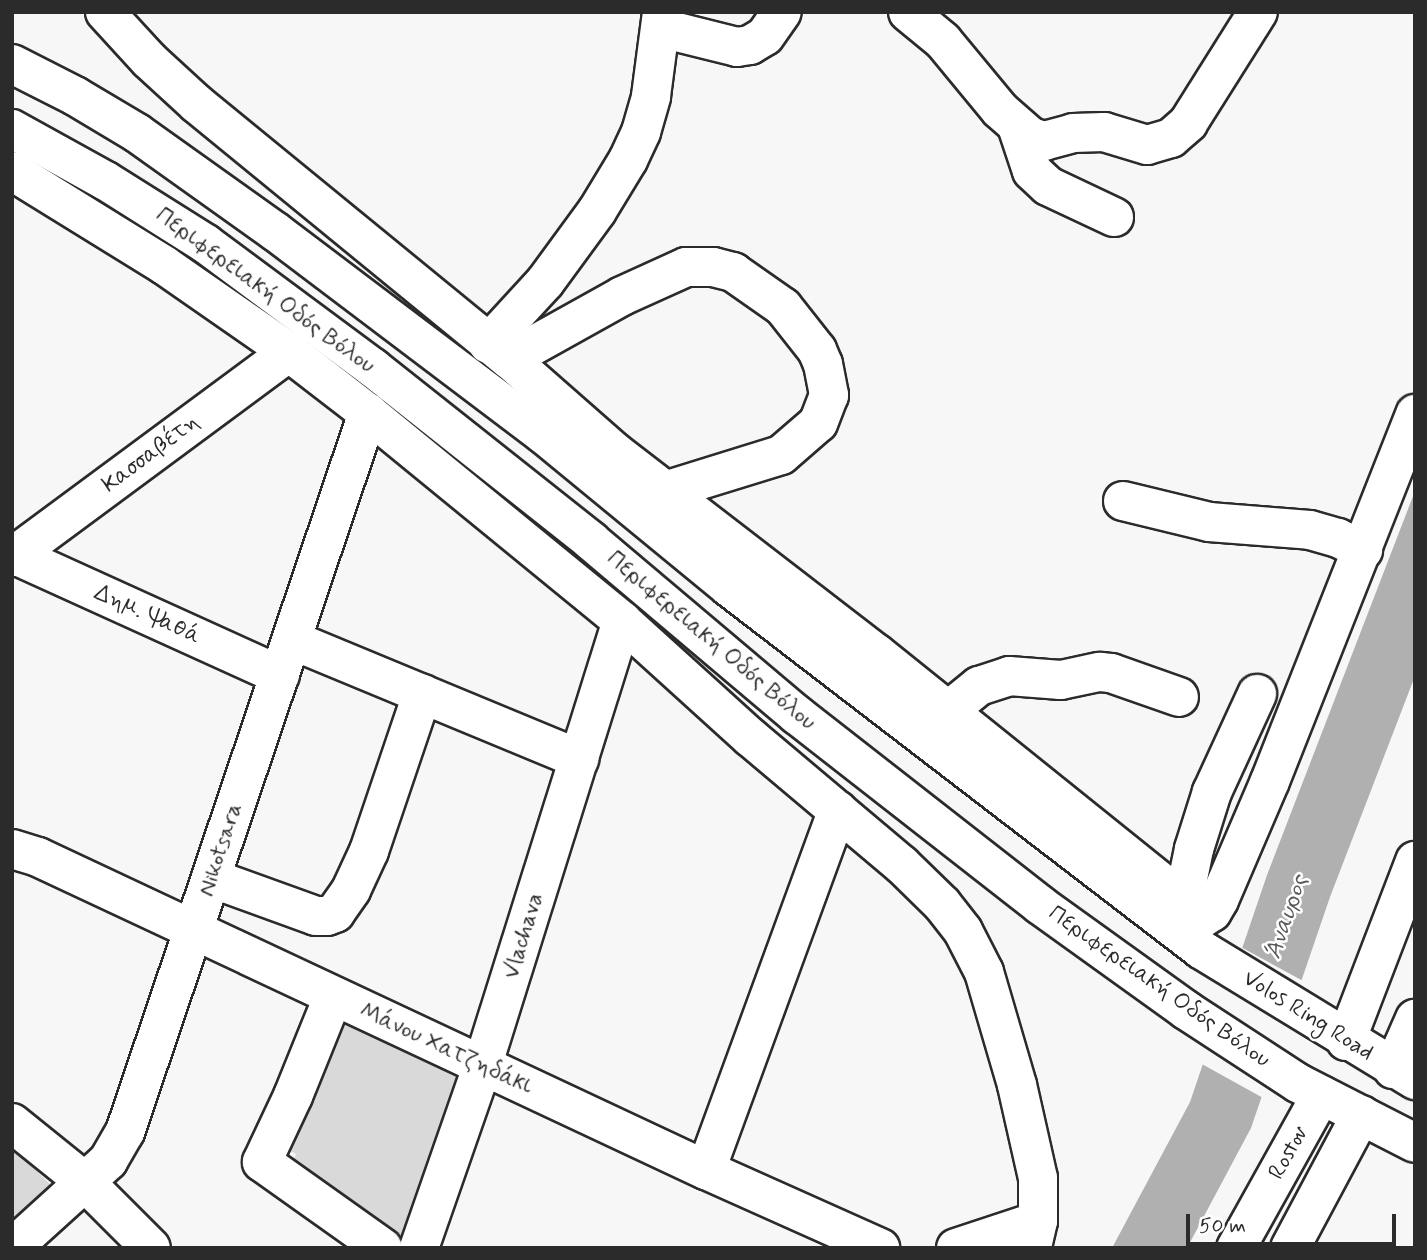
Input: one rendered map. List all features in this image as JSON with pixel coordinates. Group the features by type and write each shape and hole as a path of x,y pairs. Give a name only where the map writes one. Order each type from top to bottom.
{"street":[{"path":"105,12 149,60 197,104 498,351 616,453 668,490 948,711 1183,903 1204,917 1212,912 1219,900 1363,550 1415,414"},
{"path":"498,351 597,211 628,160 641,132 651,96 662,20 737,47 750,45 765,36 782,12"},
{"path":"908,12 943,41 1018,129 1031,137 1044,141 1090,131 1104,132 1147,145 1164,142 1188,122 1258,12"},
{"name":"Volos Ring Road","path":"12,64 75,96 137,133 276,232 543,434 729,587 1202,950 1404,1074"},
{"name":"Περιφερειακή Οδός Βόλου","path":"12,129 106,181 206,244 373,368 591,541 818,731 1040,905 1186,1010 1309,1089 1415,1143"},
{"path":"1018,129 1032,171 1048,186 1114,217"},
{"path":"12,171 155,258 289,352 368,413 622,621 750,737 930,891 970,942 993,1003 1033,1150 1039,1190 1035,1235 956,1248"},
{"path":"498,351 686,267 713,267 733,272 783,307 817,349 823,364 829,395 818,423 781,455 723,470 668,490"},
{"name":"Κασσαβέτη","path":"13,556 289,352"},
{"name":"Nikotsara","path":"12,1248 111,1157 125,1132 368,413"},
{"path":"1123,501 1209,522 1310,530 1338,538 1363,550"},
{"name":"Δημ. Ψαθά","path":"13,556 286,658 422,694 579,759"},
{"name":"Vlachava","path":"419,1248 483,1065 622,621"},
{"path":"948,711 979,686 1009,676 1060,680 1100,672 1111,673 1179,697"},
{"path":"211,878 316,916 335,913 351,890 369,851 422,694"},
{"path":"1183,903 1194,849 1212,792 1257,694"},
{"path":"706,1170 838,810"},
{"name":"Μάνου Χατζηδάκι","path":"12,849 30,853 333,997 880,1248"},
{"path":"1337,1035 1412,880"},
{"path":"333,997 293,1096 262,1162 383,1248"},
{"path":"1404,1074 1413,1028"},
{"name":"Rostov","path":"1236,1248 1309,1089"},
{"path":"1290,1248 1361,1115"},
{"path":"12,1123 86,1182 151,1248"}],"shaded area":[{"path":"332,1016 465,1076 408,1248 289,1172 296,1154 277,1144"},
{"path":"12,1147 52,1186 12,1224"}],"water":[{"name":"Άναυρος","path":"1415,491 1415,676 1330,897 1251,1128 1187,1248 1112,1248 1190,1102 1267,875"}],"pier":[{"path":"1239,946 1305,982 1265,1099 1200,1063"}]}
